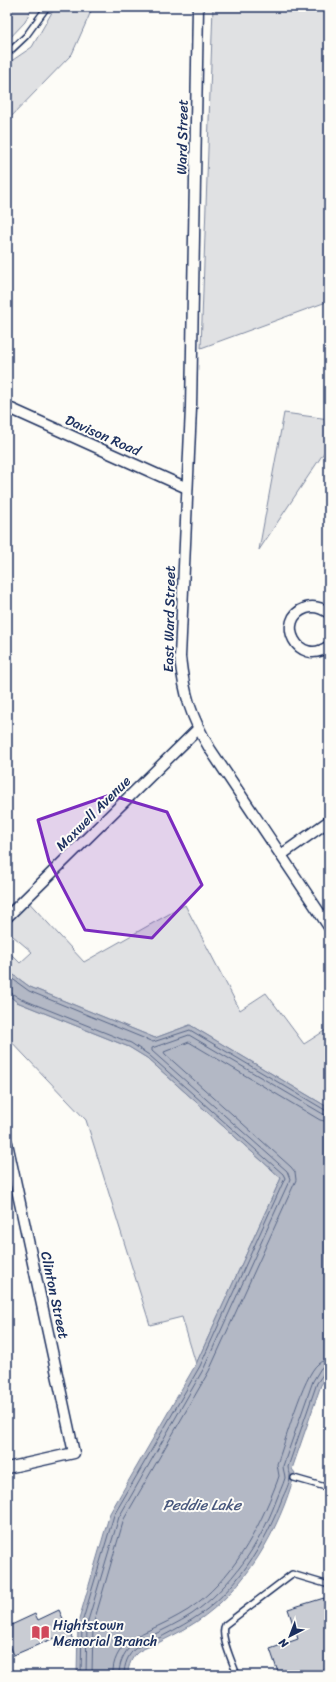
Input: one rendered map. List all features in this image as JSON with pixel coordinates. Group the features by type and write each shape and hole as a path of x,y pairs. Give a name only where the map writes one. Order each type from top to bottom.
{"street":[{"name":"Ward Street","path":"193,268 198,7"},
{"name":"East Ward Street","path":"193,268 191,408 180,656 184,686 189,708 198,729 210,749 329,927"},
{"name":"Davison Road","path":"7,407 187,488"},
{"path":"329,613 316,607 302,610 293,620 291,626 294,640 304,650 317,652 329,646"},
{"name":"Maxwell Avenue","path":"7,917 198,729"},
{"path":"281,855 329,821"},
{"name":"Clinton Street","path":"7,1143 74,1453 7,1468"}],"lane":[{"path":"7,54 26,36 47,7"},
{"path":"294,1478 329,1488"},
{"path":"237,1675 224,1638 223,1628 225,1624 292,1574 329,1585"}],"highlighted area":[{"path":"110,795 167,812 202,885 152,938 85,930 49,861 38,820"}],"shaded area":[{"path":"7,7 32,7 25,22 7,41"},
{"path":"55,7 93,7 72,54 7,121 7,64 32,47"},
{"path":"213,7 329,7 329,301 201,348"},
{"path":"284,413 329,419 329,445 259,550"},
{"path":"23,896 84,962 185,905 240,1010 266,993 304,1044 329,1028 329,1108 190,1025 155,1038 30,987 7,970 7,950 20,963 32,952 7,931 7,913"},
{"path":"7,994 17,1002 129,1047 147,1058 281,1178 196,1364 182,1317 150,1325 86,1120 7,1037"}],"water":[{"name":"Peddie Lake","path":"7,970 30,987 155,1038 190,1025 329,1108 329,1373 321,1385 292,1469 295,1473 288,1494 280,1516 259,1556 246,1575 231,1592 196,1622 156,1644 139,1651 133,1657 128,1675 77,1675 78,1623 110,1513 196,1364 281,1178 147,1058 129,1047 17,1002 7,994"}],"building":[{"path":"324,1598 329,1614 329,1670 313,1675 279,1675 270,1649 298,1639 288,1609"},
{"name":"Hightstown Memorial Branch","path":"59,1610 74,1642 59,1648 54,1638 14,1655 10,1645 7,1646 7,1627 35,1614 38,1620"}],"place":[{"name":"Hightstown Memorial Branch","path":"40,1633"}]}
